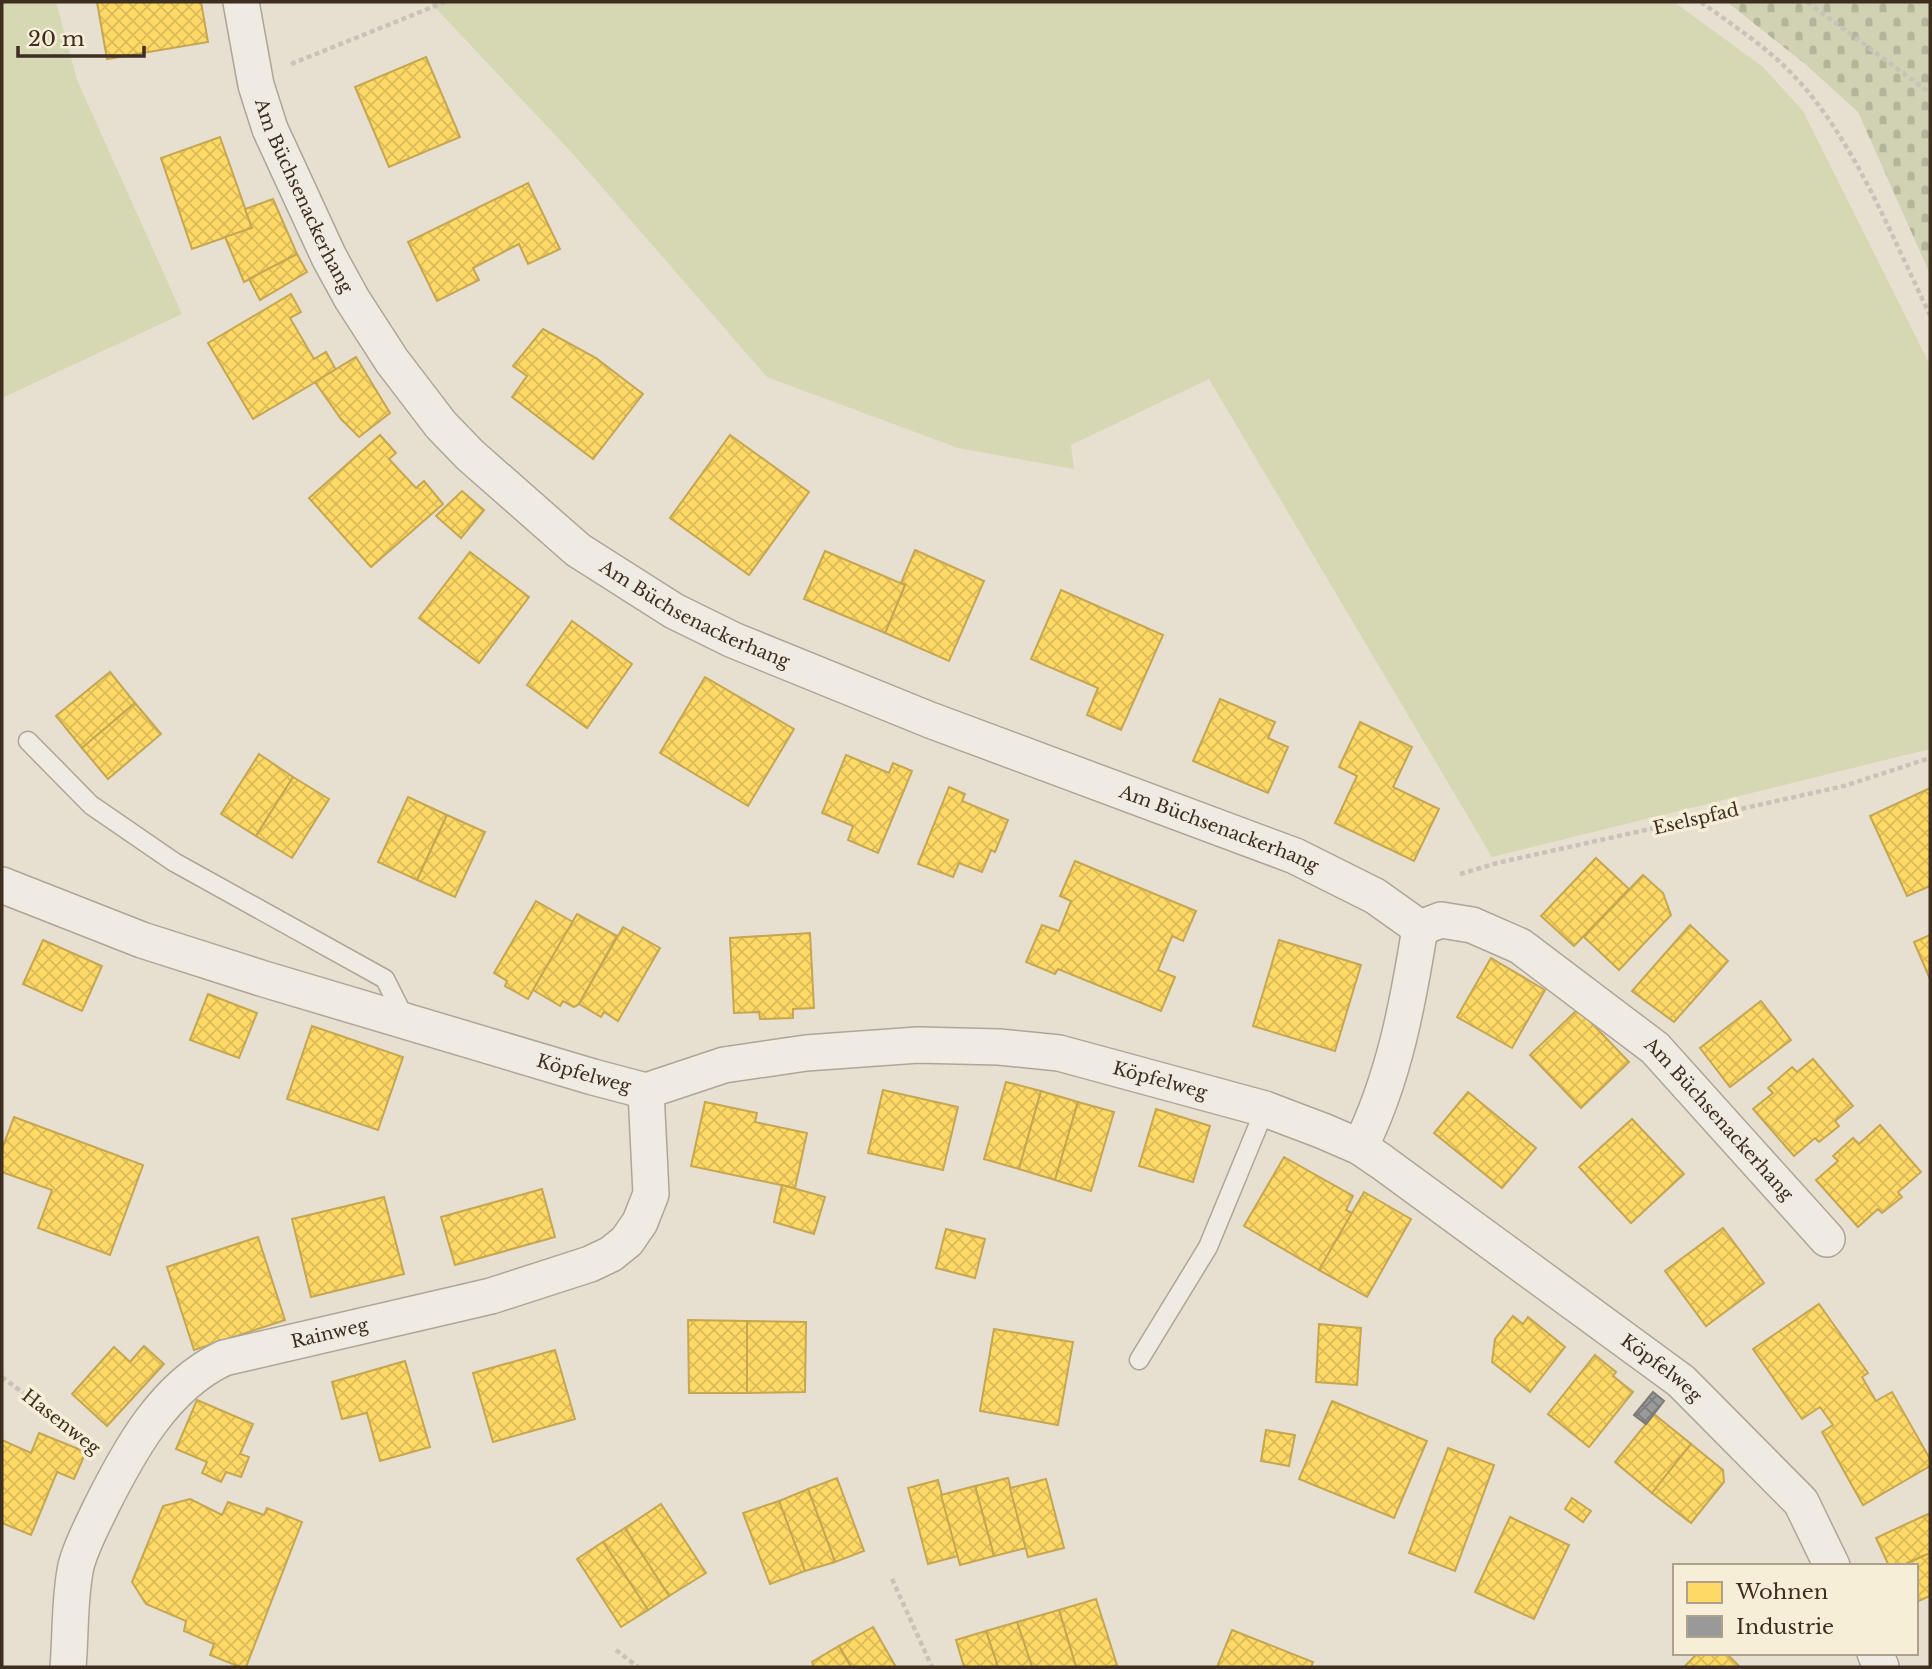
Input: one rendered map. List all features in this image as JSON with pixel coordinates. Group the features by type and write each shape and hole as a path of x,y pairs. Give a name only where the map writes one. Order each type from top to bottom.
{"street":[{"name":"Am Büchsenackerhang","path":"241,2 256,86 270,129 329,257 352,299 392,361 441,425 470,455 578,550 674,611 733,640 930,720 1295,856 1375,896 1420,928 1441,920 1472,925 1520,946 1654,1048 1827,1239"},
{"name":"Köpfelweg","path":"2,885 142,940 646,1091 724,1065 806,1053 918,1045 999,1047 1059,1053 1265,1109 1360,1147 1681,1381 1801,1502 1831,1564"},
{"path":"1360,1147 1375,1116 1394,1055 1409,995 1420,928"},
{"name":"Rainweg","path":"68,1667 76,1566 93,1522 121,1468 153,1419 177,1392 205,1367 224,1358 491,1296 590,1264 611,1254 627,1241 640,1222 651,1194 646,1091"}],"lane":[{"path":"28,741 92,805 174,862 384,979 406,1021"},
{"path":"1139,1360 1208,1247 1265,1109"}],"path":[{"path":"292,63 445,2"},
{"path":"1701,2 1782,63 1825,113 1850,151 1930,314"},
{"path":"1807,2 1930,93"},
{"name":"Eselspfad","path":"1460,874 1844,786 1930,758"},
{"name":"Hasenweg","path":"2,1377 121,1468"},
{"path":"892,1579 932,1667"},
{"path":"616,1650 638,1667"}],"green space":[{"path":"2,2 56,2 77,80 182,314 2,398"},
{"path":"430,2 1674,2 1763,67 1803,111 1930,365 1930,749 1492,857 1209,379 1071,445 1074,469 958,448 767,377 574,155"},
{"path":"1727,2 1930,2 1930,274 1858,112 1805,64"}],"building: Wohnen":[{"path":"97,2 201,2 208,42 107,59"},
{"path":"426,57 460,137 389,167 355,87"},
{"path":"220,137 252,228 192,249 161,158"},
{"path":"528,183 560,249 528,264 519,244 473,268 479,280 437,301 408,242"},
{"path":"273,199 297,254 244,282 225,237 252,228 245,209"},
{"path":"297,254 307,272 260,300 249,279"},
{"path":"291,294 301,312 290,318 314,359 326,352 336,370 253,419 208,343"},
{"path":"543,329 596,358 643,394 593,459 512,397 527,376 513,366"},
{"path":"356,357 390,413 359,437 341,419 315,382"},
{"path":"380,435 396,453 389,459 416,488 424,481 443,504 371,567 309,498"},
{"path":"730,435 809,492 749,575 670,518"},
{"path":"462,491 484,510 461,538 436,516"},
{"path":"915,550 984,581 949,661 885,633 905,585 901,583"},
{"path":"825,551 905,585 885,633 804,599"},
{"path":"470,552 529,597 479,663 419,618"},
{"path":"1061,590 1163,635 1121,730 1087,715 1098,688 1031,659"},
{"path":"572,621 632,664 587,728 527,685"},
{"path":"110,672 135,703 82,748 56,716"},
{"path":"705,677 794,729 748,806 660,753"},
{"path":"1220,699 1275,722 1268,738 1288,747 1268,793 1193,761"},
{"path":"135,703 161,734 108,779 82,748"},
{"path":"1360,722 1412,747 1393,787 1439,809 1414,861 1335,823 1357,776 1339,767"},
{"path":"259,754 293,777 256,836 221,814"},
{"path":"846,755 889,773 893,763 912,771 878,853 848,840 853,826 822,813"},
{"path":"293,777 329,799 292,858 256,836"},
{"path":"949,787 965,794 962,801 1008,820 995,852 991,850 982,872 959,863 953,877 918,864"},
{"path":"1930,788 1930,886 1907,896 1870,816"},
{"path":"408,797 447,815 417,880 378,862"},
{"path":"447,815 485,832 455,897 417,880"},
{"path":"1596,858 1629,889 1574,946 1541,916"},
{"path":"1075,861 1196,911 1183,941 1172,936 1158,970 1175,977 1161,1011 1058,969 1055,974 1026,962 1042,925 1059,931 1071,901 1060,896"},
{"path":"1643,875 1663,893 1671,915 1619,970 1584,937"},
{"path":"536,901 573,922 528,999 505,986 507,981 494,973"},
{"path":"577,914 617,936 579,1004 574,1007 563,1001 560,1006 533,990"},
{"path":"1690,925 1728,961 1674,1022 1632,991"},
{"path":"623,927 660,948 618,1021 604,1012 601,1017 579,1004"},
{"path":"810,933 814,1008 793,1009 793,1018 760,1019 759,1012 734,1013 730,938"},
{"path":"1930,935 1930,979 1914,942"},
{"path":"43,940 102,966 82,1011 23,984"},
{"path":"1279,940 1361,965 1335,1051 1253,1026"},
{"path":"1491,958 1545,990 1512,1048 1457,1017"},
{"path":"208,994 257,1013 239,1058 190,1040"},
{"path":"1761,1001 1791,1040 1730,1087 1700,1048"},
{"path":"1578,1009 1629,1062 1581,1108 1530,1055"},
{"path":"312,1026 403,1057 378,1130 287,1099"},
{"path":"1813,1059 1853,1106 1835,1121 1839,1126 1819,1142 1815,1138 1794,1156 1753,1109 1773,1093 1768,1088 1792,1067 1797,1072"},
{"path":"1006,1082 1041,1091 1019,1169 984,1159"},
{"path":"883,1090 958,1107 943,1170 868,1153"},
{"path":"1041,1091 1078,1102 1055,1180 1019,1169"},
{"path":"1468,1092 1536,1148 1502,1188 1434,1133"},
{"path":"705,1102 757,1113 755,1122 807,1133 795,1188 691,1166"},
{"path":"1078,1102 1114,1112 1091,1191 1055,1180"},
{"path":"1156,1109 1210,1126 1193,1182 1139,1166"},
{"path":"14,1117 143,1165 110,1255 38,1228 52,1190 2,1172 2,1149"},
{"path":"1632,1119 1684,1174 1631,1223 1579,1167"},
{"path":"1880,1125 1921,1172 1898,1192 1902,1197 1882,1213 1878,1209 1858,1227 1816,1180 1838,1161 1833,1156 1853,1138 1859,1144"},
{"path":"1284,1157 1353,1196 1346,1210 1352,1213 1319,1270 1244,1226"},
{"path":"782,1185 825,1197 814,1234 774,1222"},
{"path":"542,1189 555,1237 455,1265 441,1217"},
{"path":"1364,1192 1411,1219 1367,1297 1319,1270"},
{"path":"384,1197 404,1274 311,1297 292,1219"},
{"path":"1723,1228 1764,1283 1706,1326 1665,1271"},
{"path":"946,1229 985,1239 975,1278 936,1268"},
{"path":"258,1237 285,1320 194,1350 167,1267"},
{"path":"1819,1304 1868,1373 1862,1377 1876,1401 1892,1392 1930,1459 1930,1466 1863,1505 1822,1432 1833,1425 1820,1407 1802,1419 1753,1349"},
{"path":"1513,1316 1523,1324 1528,1317 1565,1347 1530,1392 1492,1362 1495,1339"},
{"path":"688,1320 747,1321 747,1393 689,1393"},
{"path":"747,1321 806,1322 805,1392 747,1393"},
{"path":"1319,1324 1361,1328 1357,1385 1316,1382"},
{"path":"994,1329 1073,1342 1058,1425 980,1411"},
{"path":"144,1346 164,1364 107,1426 72,1394 114,1347 130,1362"},
{"path":"555,1350 575,1419 493,1442 473,1373"},
{"path":"1595,1355 1616,1372 1613,1376 1633,1392 1589,1447 1548,1414"},
{"path":"405,1361 430,1447 380,1461 367,1413 342,1419 332,1382"},
{"path":"197,1400 253,1424 240,1454 249,1457 241,1477 226,1472 221,1482 202,1473 207,1462 176,1449"},
{"path":"1332,1401 1427,1441 1394,1518 1299,1479"},
{"path":"1654,1414 1691,1444 1652,1493 1615,1462"},
{"path":"1266,1430 1295,1435 1289,1466 1261,1461"},
{"path":"39,1433 86,1452 74,1479 57,1472 31,1535 2,1523 2,1440 31,1453"},
{"path":"1691,1444 1723,1470 1724,1482 1691,1523 1652,1493"},
{"path":"1448,1448 1494,1465 1455,1571 1409,1553"},
{"path":"837,1478 864,1551 835,1562 808,1489"},
{"path":"1008,1478 1026,1548 994,1556 975,1486"},
{"path":"1046,1479 1064,1548 1028,1557 1010,1488"},
{"path":"938,1480 958,1556 928,1564 908,1488"},
{"path":"975,1486 994,1556 960,1565 941,1495"},
{"path":"808,1489 835,1562 805,1571 779,1501"},
{"path":"1572,1498 1591,1511 1583,1522 1565,1509"},
{"path":"190,1499 222,1515 228,1502 264,1515 267,1508 302,1522 246,1667 210,1655 214,1644 184,1631 186,1621 146,1604 132,1582 163,1506"},
{"path":"779,1501 805,1571 770,1584 743,1513"},
{"path":"661,1504 706,1573 669,1596 625,1528"},
{"path":"1930,1513 1930,1553 1905,1564 1888,1564 1876,1538"},
{"path":"1510,1517 1569,1545 1534,1619 1475,1592"},
{"path":"625,1528 669,1596 648,1610 603,1542"},
{"path":"603,1542 648,1610 621,1627 577,1559"},
{"path":"1930,1553 1930,1596 1918,1601 1918,1564 1905,1564"},
{"path":"1096,1599 1117,1665 1076,1667 1059,1610"},
{"path":"1059,1610 1076,1667 1032,1667 1017,1622"},
{"path":"1017,1622 1032,1667 998,1667 986,1631"},
{"path":"873,1627 896,1667 851,1667 839,1646"},
{"path":"1232,1630 1313,1662 1311,1667 1217,1667"},
{"path":"986,1631 998,1667 964,1667 956,1640"},
{"path":"839,1646 851,1667 814,1667 812,1662"},
{"path":"1696,1655 1728,1655 1740,1667 1684,1667"}],"building: Industrie":[{"path":"1653,1392 1664,1401 1646,1424 1634,1415"}]}
